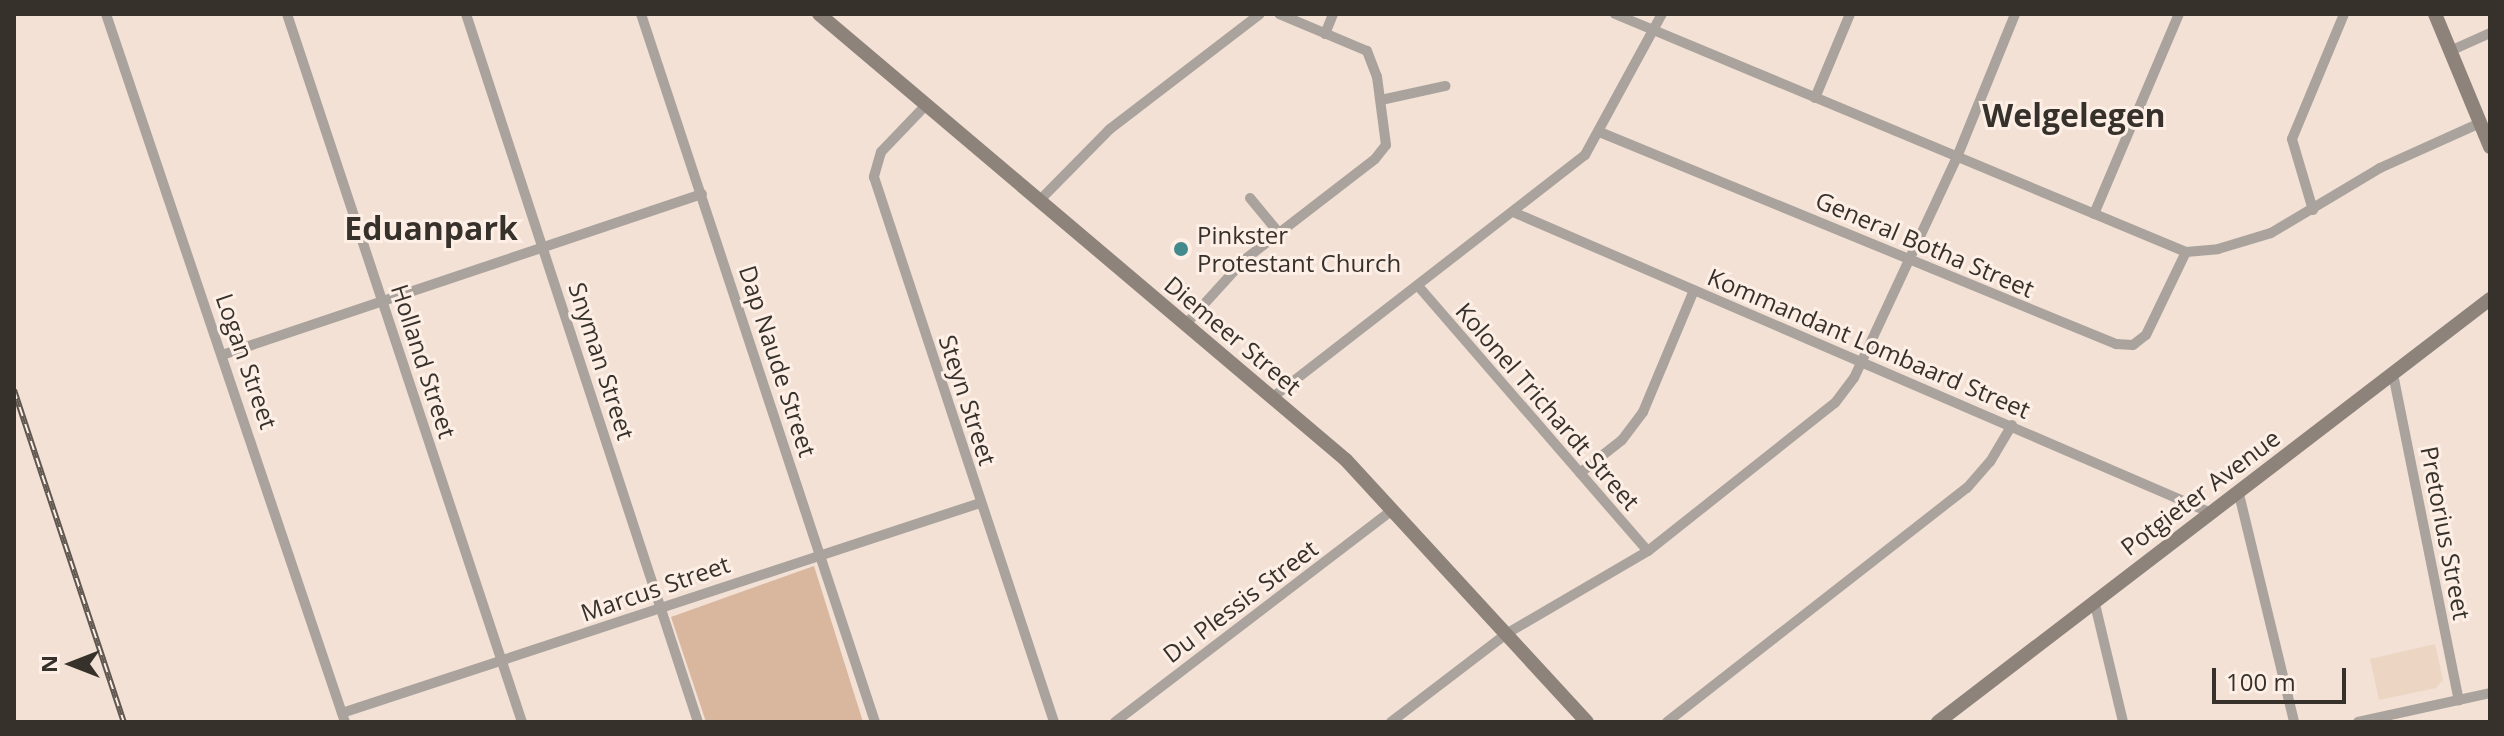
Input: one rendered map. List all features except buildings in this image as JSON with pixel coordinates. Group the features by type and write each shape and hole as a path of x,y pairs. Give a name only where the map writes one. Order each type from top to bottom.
{"street":[{"name":"Logan Street","path":"106,14 225,354 344,717"},
{"name":"Holland Street","path":"287,14 522,722"},
{"name":"Snyman Street","path":"466,14 698,722"},
{"name":"Dap Naude Street","path":"641,14 875,722"},
{"name":"Diemeer Street","path":"819,14 869,49 926,105 1273,397 1355,470 1587,722"},
{"path":"1039,201 1110,129 1260,14"},
{"path":"1186,324 1239,265 1380,155 1387,134 1367,51 1279,14"},
{"path":"1325,34 1333,14"},
{"path":"1615,14 2186,252 2253,240 2313,210 2380,168 2480,123"},
{"path":"1273,397 1578,162 1602,133 1662,14"},
{"path":"1815,98 1850,14"},
{"path":"1391,722 1506,634 1648,551 1823,415 1862,360 1957,157 2015,14"},
{"path":"2094,214 2179,14"},
{"path":"2313,210 2292,139 2344,14"},
{"path":"2435,14 2490,147"},
{"path":"2450,51 2490,33"},
{"path":"1381,100 1445,86"},
{"name":"Steyn Street","path":"926,105 881,152 874,177 1054,722"},
{"name":"General Botha Street","path":"1602,133 2107,342 2133,345 2146,335 2186,252"},
{"path":"225,354 702,194"},
{"path":"1250,198 1279,233"},
{"name":"Kommandant Lombaard Street","path":"1513,212 2209,512"},
{"name":"Kolonel Trichardt Street","path":"1419,287 1648,551"},
{"path":"1580,473 1622,440 1643,412 1694,290"},
{"name":"Potgieter Avenue","path":"1938,722 2490,299"},
{"name":"Pretorius Street","path":"2393,374 2459,700"},
{"path":"1667,722 1967,488 1990,462 2012,425"},
{"path":"2238,490 2294,722"},
{"name":"Marcus Street","path":"344,717 662,606 980,503"},
{"name":"Du Plessis Street","path":"1115,722 1391,511"},
{"path":"2094,600 2123,722"},
{"path":"2358,722 2490,693"}],"shaded area":[{"path":"814,566 863,722 706,722 671,617"},
{"path":"2435,644 2443,680 2436,688 2379,700 2370,659"}],"railway":[{"path":"14,390 124,722"}],"place":[{"name":"Pinkster Protestant Church","path":"1181,249"}],"district":[{"name":"Welgelegen","path":"2074,115"},
{"name":"Eduanpark","path":"431,228"}]}
